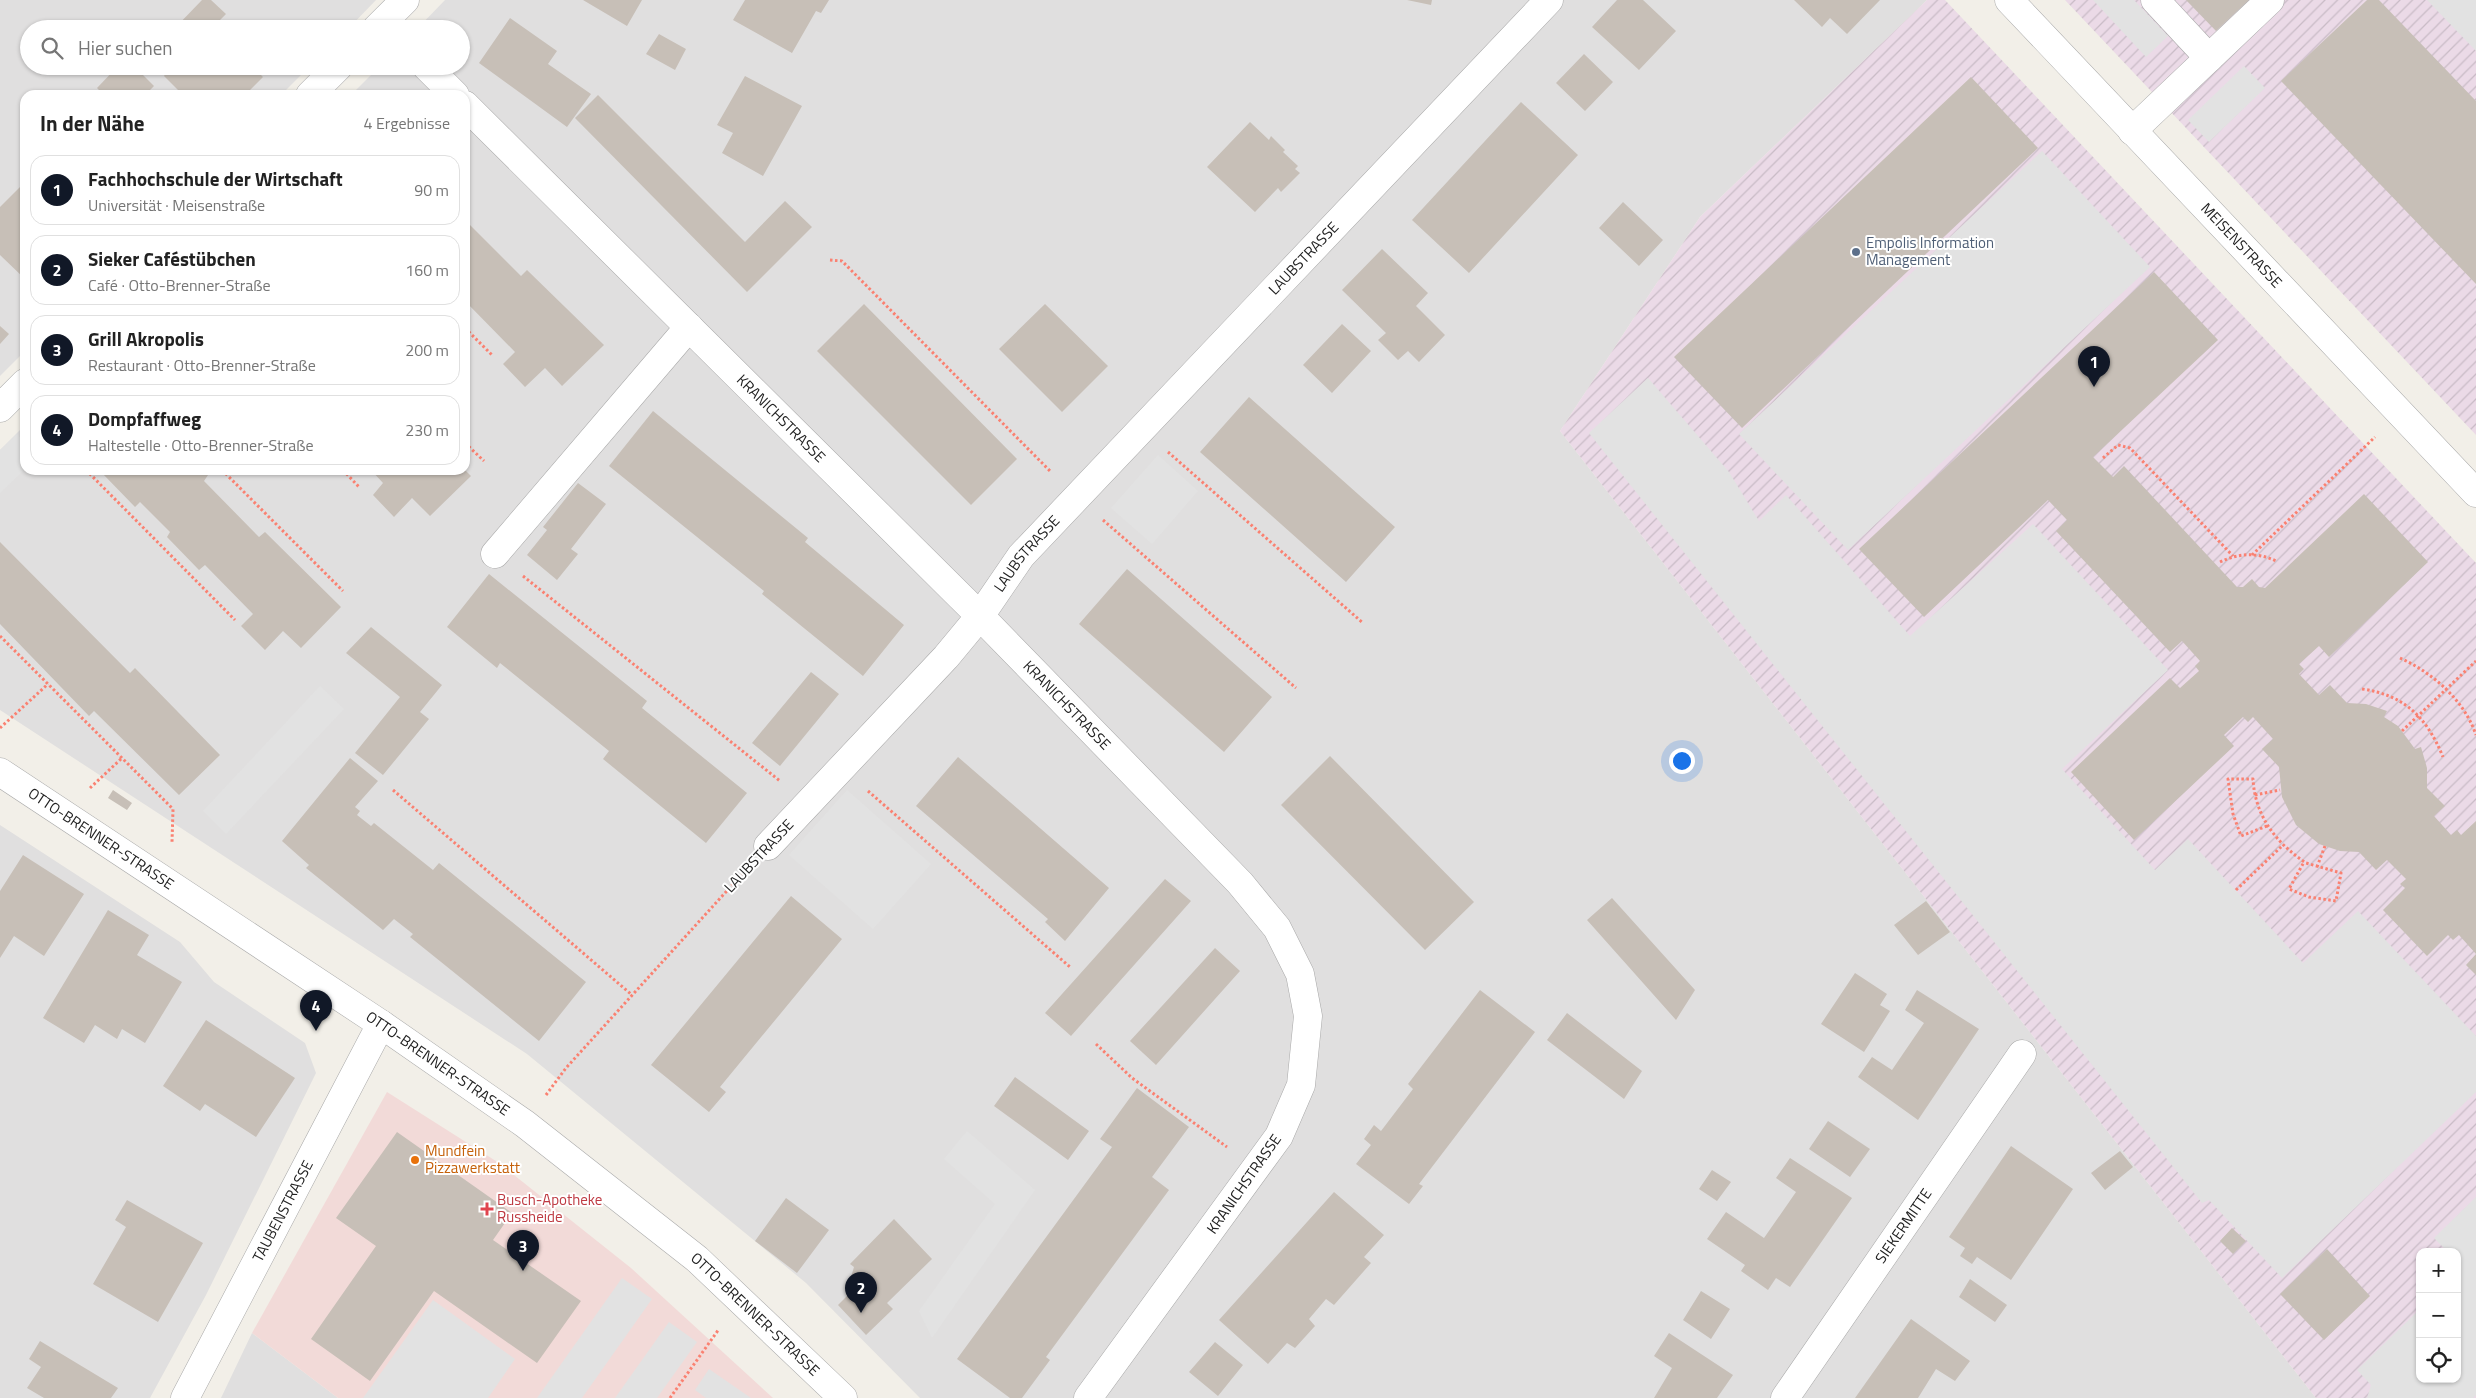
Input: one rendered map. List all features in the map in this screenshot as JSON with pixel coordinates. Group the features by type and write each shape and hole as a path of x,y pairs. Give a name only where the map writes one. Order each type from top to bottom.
{"street":[{"path":"388,20 405,0"},
{"name":"LAUBSTRASSE","path":"768,846 946,657 980,616 1021,556 1549,0"},
{"name":"MEISENSTRASSE","path":"2009,0 2475,490"},
{"path":"2155,0 2209,58"},
{"path":"2132,131 2270,0"},
{"path":"315,90 330,75"},
{"path":"435,75 450,90"},
{"name":"KRANICHSTRASSE","path":"470,110 980,616 1240,883 1277,928 1300,974 1308,1016 1301,1085 1279,1136 1088,1398"},
{"path":"495,554 688,327"},
{"path":"0,408 20,388"},
{"name":"OTTO-BRENNER-STRASSE","path":"0,772 381,1024 525,1124 697,1259 843,1398"},
{"name":"TAUBENSTRASSE","path":"185,1398 381,1024"},
{"name":"SIEKERMITTE","path":"1785,1398 2022,1054"}],"path":[{"path":"830,260 842,261 1076,497 1296,688"},
{"path":"470,333 493,356"},
{"path":"2252,555 2400,413"},
{"path":"1142,428 1363,623"},
{"path":"2103,458 2118,445 2130,448 2233,556"},
{"path":"470,448 484,462"},
{"path":"91,475 235,620"},
{"path":"227,475 343,591"},
{"path":"348,475 360,487"},
{"path":"495,554 808,804"},
{"path":"2220,562 2233,556 2252,555 2266,556 2276,561"},
{"path":"0,636 173,809 170,885"},
{"path":"2400,658 2434,677 2446,689 2461,706 2476,735"},
{"path":"2402,731 2476,661"},
{"path":"0,728 48,684"},
{"path":"2362,689 2393,697 2418,716 2436,742 2443,757"},
{"path":"63,814 122,758"},
{"path":"842,768 1070,968"},
{"path":"2268,826 2241,836 2233,814 2228,779 2253,779 2255,795 2268,826 2282,846 2293,856 2317,867 2341,873 2336,901 2309,897 2289,889 2304,862"},
{"path":"393,790 632,996"},
{"path":"2255,795 2280,790"},
{"name":"LAUBSTRASSE","path":"525,1124 566,1068 768,846"},
{"path":"2236,890 2282,846"},
{"path":"2317,867 2325,846"},
{"path":"1096,1044 1132,1078 1256,1168"},
{"path":"670,1398 740,1298"}],"shaded area":[{"path":"0,0 376,0 357,20 20,20 20,75 301,75 286,90 20,90 20,356 0,376"},
{"path":"445,0 1927,0 1700,217 1560,431 2316,1398 920,1398 806,1283 527,1054 0,710 0,450 20,430 20,475 470,475 470,90 356,90 371,75 470,75 470,20 426,20"},
{"path":"1927,0 1945,0 2476,563 2476,1398 2316,1398 1560,431 1700,217"},
{"path":"2065,0 2476,0 2476,435"},
{"path":"2093,0 2134,0 2168,36 2146,57"},
{"path":"2427,0 2476,0 2476,51"},
{"path":"2244,66 2265,88 2209,142 2188,120"},
{"path":"2042,151 2150,267 1848,550 1739,434"},
{"path":"1648,378 1729,472 1759,521 1786,495 1910,636 2033,524 2168,670 2062,769 2155,870 2188,839 2303,963 2358,911 2476,1036 2476,1092 2282,1278 2209,1200 2202,1203 1589,433"},
{"path":"17,434 20,437 20,474 0,493 0,450"},
{"path":"1158,455 1198,491 1152,544 1111,508"},
{"path":"320,686 344,709 226,834 203,811"},
{"path":"847,790 931,864 873,929 789,855"},
{"path":"0,825 180,942 214,982 305,1043 316,1073 206,1295 150,1398 0,1398"},
{"path":"387,1092 499,1163 631,1268 773,1398 338,1398 252,1333"},
{"path":"967,1131 1035,1190 932,1338 919,1311 995,1204 944,1159"},
{"path":"2476,1197 2476,1395 2473,1398 2367,1398 2371,1385 2357,1370 2416,1313 2416,1383 2461,1383 2461,1248 2444,1248 2434,1238"},
{"path":"622,1278 652,1299 582,1398 537,1398"},
{"path":"433,1300 515,1359 488,1398 363,1398"},
{"path":"669,1322 697,1342 657,1398 615,1398"},
{"path":"252,1333 338,1398 221,1398"},
{"path":"709,1369 751,1398 706,1398 695,1390"}],"building":[{"path":"202,0 211,0 226,14 220,20 183,20"},
{"path":"583,0 642,0 627,26"},
{"path":"745,0 829,0 821,13 816,11 792,53 733,20"},
{"path":"1407,0 1432,0 1431,5"},
{"path":"1617,0 1643,0 1676,31 1639,70 1592,27"},
{"path":"1794,0 1880,0 1847,34 1830,18 1822,27"},
{"path":"2186,0 2249,0 2216,31"},
{"path":"2367,0 2379,0 2476,101 2476,284 2281,81"},
{"path":"510,18 557,51 548,64 591,94 567,127 479,63"},
{"path":"659,34 686,49 675,70 646,54"},
{"path":"1584,54 1613,82 1585,111 1556,83"},
{"path":"109,75 143,75 154,86 150,90 99,90 97,88"},
{"path":"261,75 263,77 250,90 178,90 164,76"},
{"path":"745,76 802,106 763,176 722,153 733,133 717,125"},
{"name":"Empolis Information Management","path":"1971,77 2038,148 1742,428 1674,357"},
{"path":"598,95 745,242 785,201 812,227 747,292 575,118"},
{"path":"1521,102 1578,155 1469,273 1412,220"},
{"path":"1250,122 1269,140 1271,136 1285,150 1283,152 1298,166 1295,169 1300,173 1281,192 1278,188 1255,212 1207,167"},
{"path":"20,187 20,274 0,255 0,207"},
{"path":"1623,202 1663,240 1639,266 1599,228"},
{"path":"470,225 521,276 527,270 604,345 562,386 545,368 525,387 503,364 515,352 470,306"},
{"path":"1382,249 1428,293 1416,306 1445,335 1419,362 1408,351 1398,360 1378,340 1386,333 1342,290"},
{"path":"2154,272 2218,340 2093,457 2113,477 2124,466 2237,587 2243,587 2252,579 2259,587 2265,588 2364,494 2428,562 2329,657 2319,646 2299,664 2304,669 2299,674 2319,695 2330,685 2347,703 2366,704 2387,711 2384,717 2398,726 2415,749 2421,747 2427,768 2427,788 2445,806 2434,816 2451,835 2457,830 2461,835 2476,821 2476,954 2459,935 2453,940 2448,935 2427,956 2383,910 2405,888 2400,884 2406,879 2387,860 2376,870 2359,852 2340,851 2319,844 2296,825 2282,797 2279,767 2262,749 2273,739 2253,717 2248,722 2243,717 2224,735 2234,746 2134,840 2071,772 2170,678 2180,688 2199,671 2195,666 2200,661 2182,641 2170,652 2056,531 2067,520 2048,500 1924,617 1859,549"},
{"path":"864,304 1017,459 971,505 817,351"},
{"path":"1045,304 1108,366 1062,412 999,349"},
{"path":"1342,324 1371,351 1332,393 1303,365"},
{"path":"0,326 9,334 0,344"},
{"path":"1249,397 1395,527 1346,582 1200,452"},
{"path":"653,411 808,538 805,542 904,625 863,676 762,594 764,591 609,466"},
{"path":"104,475 208,475 204,481 259,537 265,532 341,607 301,648 283,631 265,650 241,626 253,614 205,565 199,570 167,537 170,532 140,502 135,507"},
{"path":"376,475 471,476 430,516 412,498 394,517 373,495 383,483"},
{"path":"578,483 606,504 571,549 578,554 557,580 527,555 547,530 543,527"},
{"path":"0,542 130,673 135,668 220,755 179,795 94,711 89,716 0,624"},
{"path":"1127,569 1272,697 1224,752 1079,624"},
{"path":"489,574 647,701 642,708 747,793 706,843 603,759 609,751 500,663 497,668 447,627"},
{"path":"371,627 442,685 420,712 429,719 383,775 355,753 400,697 346,653"},
{"path":"811,672 839,694 780,766 752,743"},
{"path":"1330,756 1474,902 1425,950 1281,805"},
{"path":"958,757 1109,888 1065,941 1045,922 1048,919 916,806"},
{"path":"350,758 378,781 355,807 360,811 357,815 371,826 374,823 433,870 439,863 586,982 539,1041 410,937 413,934 394,919 383,930 306,868 309,865 282,841"},
{"path":"113,790 132,803 127,810 108,798"},
{"path":"23,855 84,894 44,956 14,936 0,958 0,891"},
{"path":"1165,879 1191,901 1071,1036 1045,1013"},
{"path":"791,896 842,939 720,1087 726,1092 709,1112 651,1065"},
{"path":"1612,898 1695,990 1676,1020 1587,920"},
{"path":"1926,901 1950,932 1918,955 1894,925"},
{"path":"108,910 149,935 137,955 182,982 145,1043 122,1029 117,1039 95,1025 84,1043 43,1018"},
{"path":"1215,948 1240,971 1156,1065 1130,1041"},
{"path":"2476,954 2476,975 2466,965"},
{"path":"1855,973 1887,994 1880,1005 1890,1011 1864,1052 1821,1024"},
{"path":"1480,990 1535,1032 1419,1184 1423,1186 1409,1204 1356,1164 1371,1145 1364,1139 1374,1125 1381,1131 1413,1089 1408,1084"},
{"path":"1917,990 1979,1029 1918,1120 1858,1077 1872,1057 1892,1070 1924,1023 1905,1010"},
{"path":"1567,1013 1642,1071 1624,1099 1547,1040"},
{"path":"206,1020 295,1078 256,1137 205,1104 200,1111 163,1086"},
{"path":"1015,1077 1089,1131 1068,1160 994,1106"},
{"path":"1137,1088 1189,1127 1152,1177 1169,1190 1046,1357 1050,1360 1022,1398 1010,1398 957,1359 1112,1147 1100,1139"},
{"path":"1828,1121 1870,1149 1850,1177 1809,1149"},
{"path":"397,1132 512,1213 493,1240 581,1301 537,1363 434,1291 370,1381 311,1339 376,1246 336,1218"},
{"path":"2011,1146 2073,1189 2011,1280 1977,1257 1972,1264 1960,1256 1965,1248 1949,1237"},
{"path":"2120,1151 2133,1167 2105,1190 2091,1173"},
{"path":"1790,1158 1852,1198 1790,1287 1776,1278 1768,1290 1741,1271 1745,1265 1707,1239 1726,1212 1764,1238 1796,1192 1776,1178"},
{"path":"1712,1170 1731,1182 1717,1201 1699,1189"},
{"path":"1334,1192 1384,1235 1364,1257 1371,1263 1334,1305 1326,1299 1309,1319 1315,1326 1295,1348 1287,1343 1268,1364 1219,1320"},
{"path":"786,1198 829,1230 797,1273 755,1241"},
{"path":"127,1200 203,1243 158,1322 93,1284 126,1227 115,1220"},
{"path":"894,1219 932,1259 887,1303 893,1309 866,1335 838,1305 858,1285 851,1277 854,1267 850,1264"},
{"path":"2232,1228 2246,1241 2233,1254 2220,1241"},
{"path":"2327,1249 2370,1296 2324,1340 2280,1294"},
{"path":"1970,1279 2007,1305 1995,1322 1959,1297"},
{"path":"1701,1291 1730,1309 1711,1339 1683,1320"},
{"path":"1911,1319 1970,1361 1955,1381 1936,1369 1918,1398 1855,1398"},
{"path":"1669,1333 1733,1375 1717,1398 1654,1398 1672,1368 1654,1356"},
{"path":"40,1341 118,1388 111,1398 44,1398 27,1388 41,1367 29,1359"},
{"path":"1215,1342 1243,1365 1218,1396 1189,1372"}],"place":[{"name":"Empolis Information Management","path":"1856,252"},
{"name":"Fachhochschule der Wirtschaft","path":"2094,387"},
{"name":"Dompfaffweg","path":"316,1031"},
{"name":"Mundfein Pizzawerkstatt","path":"415,1160"},
{"name":"Busch-Apotheke Russheide","path":"487,1209"},
{"name":"Grill Akropolis","path":"523,1271"},
{"name":"Sieker Caféstübchen","path":"861,1313"}]}
